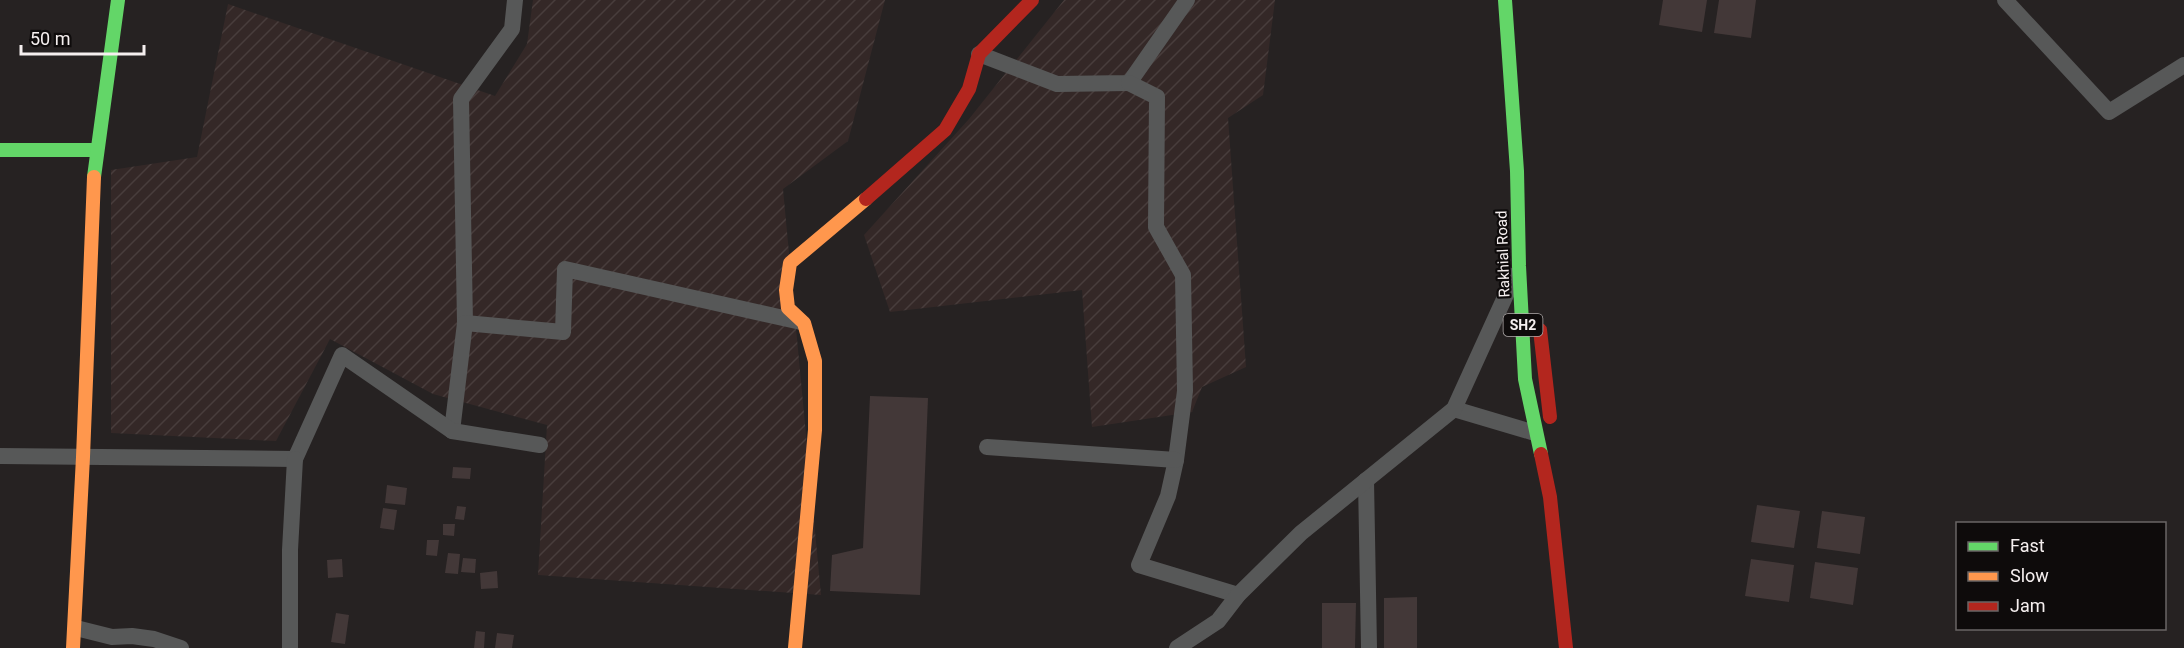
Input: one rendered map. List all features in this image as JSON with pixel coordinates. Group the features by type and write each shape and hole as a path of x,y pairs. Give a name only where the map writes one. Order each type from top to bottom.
{"street":[{"path":"73,648 76,628 94,171 118,0"},
{"path":"452,431 465,323 461,99 512,29 515,0"},
{"path":"795,648 815,430 815,361 804,323 788,308 786,290 790,263 898,173 945,130 969,88 979,54 1032,0"},
{"path":"1129,83 1187,0"},
{"name":"Rakhial Road","path":"1505,0 1517,171 1525,379 1550,497 1566,648"},
{"path":"1517,0 1531,184"},
{"path":"2005,0 2109,112 2184,65"},
{"path":"979,54 1057,84 1129,83 1157,97 1156,227 1183,275 1185,391 1176,460 1168,496 1140,565 1238,595"},
{"path":"0,150 97,150"},
{"path":"1177,648 1218,621 1238,595 1301,533 1454,409 1519,266"},
{"path":"465,323 563,332 565,269 804,323"},
{"name":"SH2","path":"1539,314 1545,390 1553,436"},
{"path":"290,648 290,550 295,459 342,355 452,431 540,445"},
{"path":"1454,409 1535,433"},
{"path":"987,447 1176,460"},
{"path":"0,456 295,459"},
{"path":"1559,471 1579,648"},
{"path":"1366,480 1369,648"},
{"path":"76,628 112,637 132,636 154,639 181,648"}],"shaded area":[{"path":"533,0 885,0 848,141 783,189 821,595 538,575 547,425 433,394 330,339 276,441 111,433 111,170 197,157 228,4 495,96 527,44"},
{"path":"1064,0 1275,0 1263,95 1228,118 1246,367 1202,387 1192,412 1092,427 1082,290 890,312 864,235 969,119"}],"building":[{"path":"1663,0 1707,0 1702,32 1659,25"},
{"path":"1719,0 1756,0 1751,38 1714,33"},
{"path":"870,396 928,398 920,595 830,591 832,555 863,548"},
{"path":"453,467 471,468 470,479 452,478"},
{"path":"387,485 407,488 405,505 385,503"},
{"path":"1757,505 1800,511 1794,548 1751,542"},
{"path":"457,506 466,507 464,520 455,519"},
{"path":"383,508 397,510 394,530 380,528"},
{"path":"1822,511 1865,517 1860,554 1817,548"},
{"path":"443,524 455,524 454,536 443,535"},
{"path":"427,540 439,540 437,556 426,555"},
{"path":"448,553 460,554 458,574 445,573"},
{"path":"463,558 476,559 475,573 461,572"},
{"path":"342,559 343,577 328,578 327,560"},
{"path":"1751,559 1794,565 1789,602 1745,596"},
{"path":"1815,562 1858,568 1853,605 1810,598"},
{"path":"497,571 498,588 481,589 480,573"},
{"path":"1417,597 1417,648 1384,648 1384,598"},
{"path":"1322,603 1356,603 1355,648 1322,648"},
{"path":"336,613 349,615 345,644 331,642"},
{"path":"476,631 485,632 484,648 474,648"},
{"path":"497,633 514,635 512,648 495,648"}],"traffic: fast":[{"path":"94,177 118,0"},
{"path":"1505,0 1517,171 1525,379 1541,454"},
{"path":"0,150 97,150"}],"traffic: slow":[{"path":"73,648 94,177"},
{"path":"795,648 815,430 815,361 804,323 788,308 786,290 790,263 866,199"}],"traffic: jam":[{"path":"866,199 945,130 969,89 979,54 1032,0"},
{"path":"1540,330 1550,417"},
{"path":"1541,454 1550,497 1566,648"}]}
